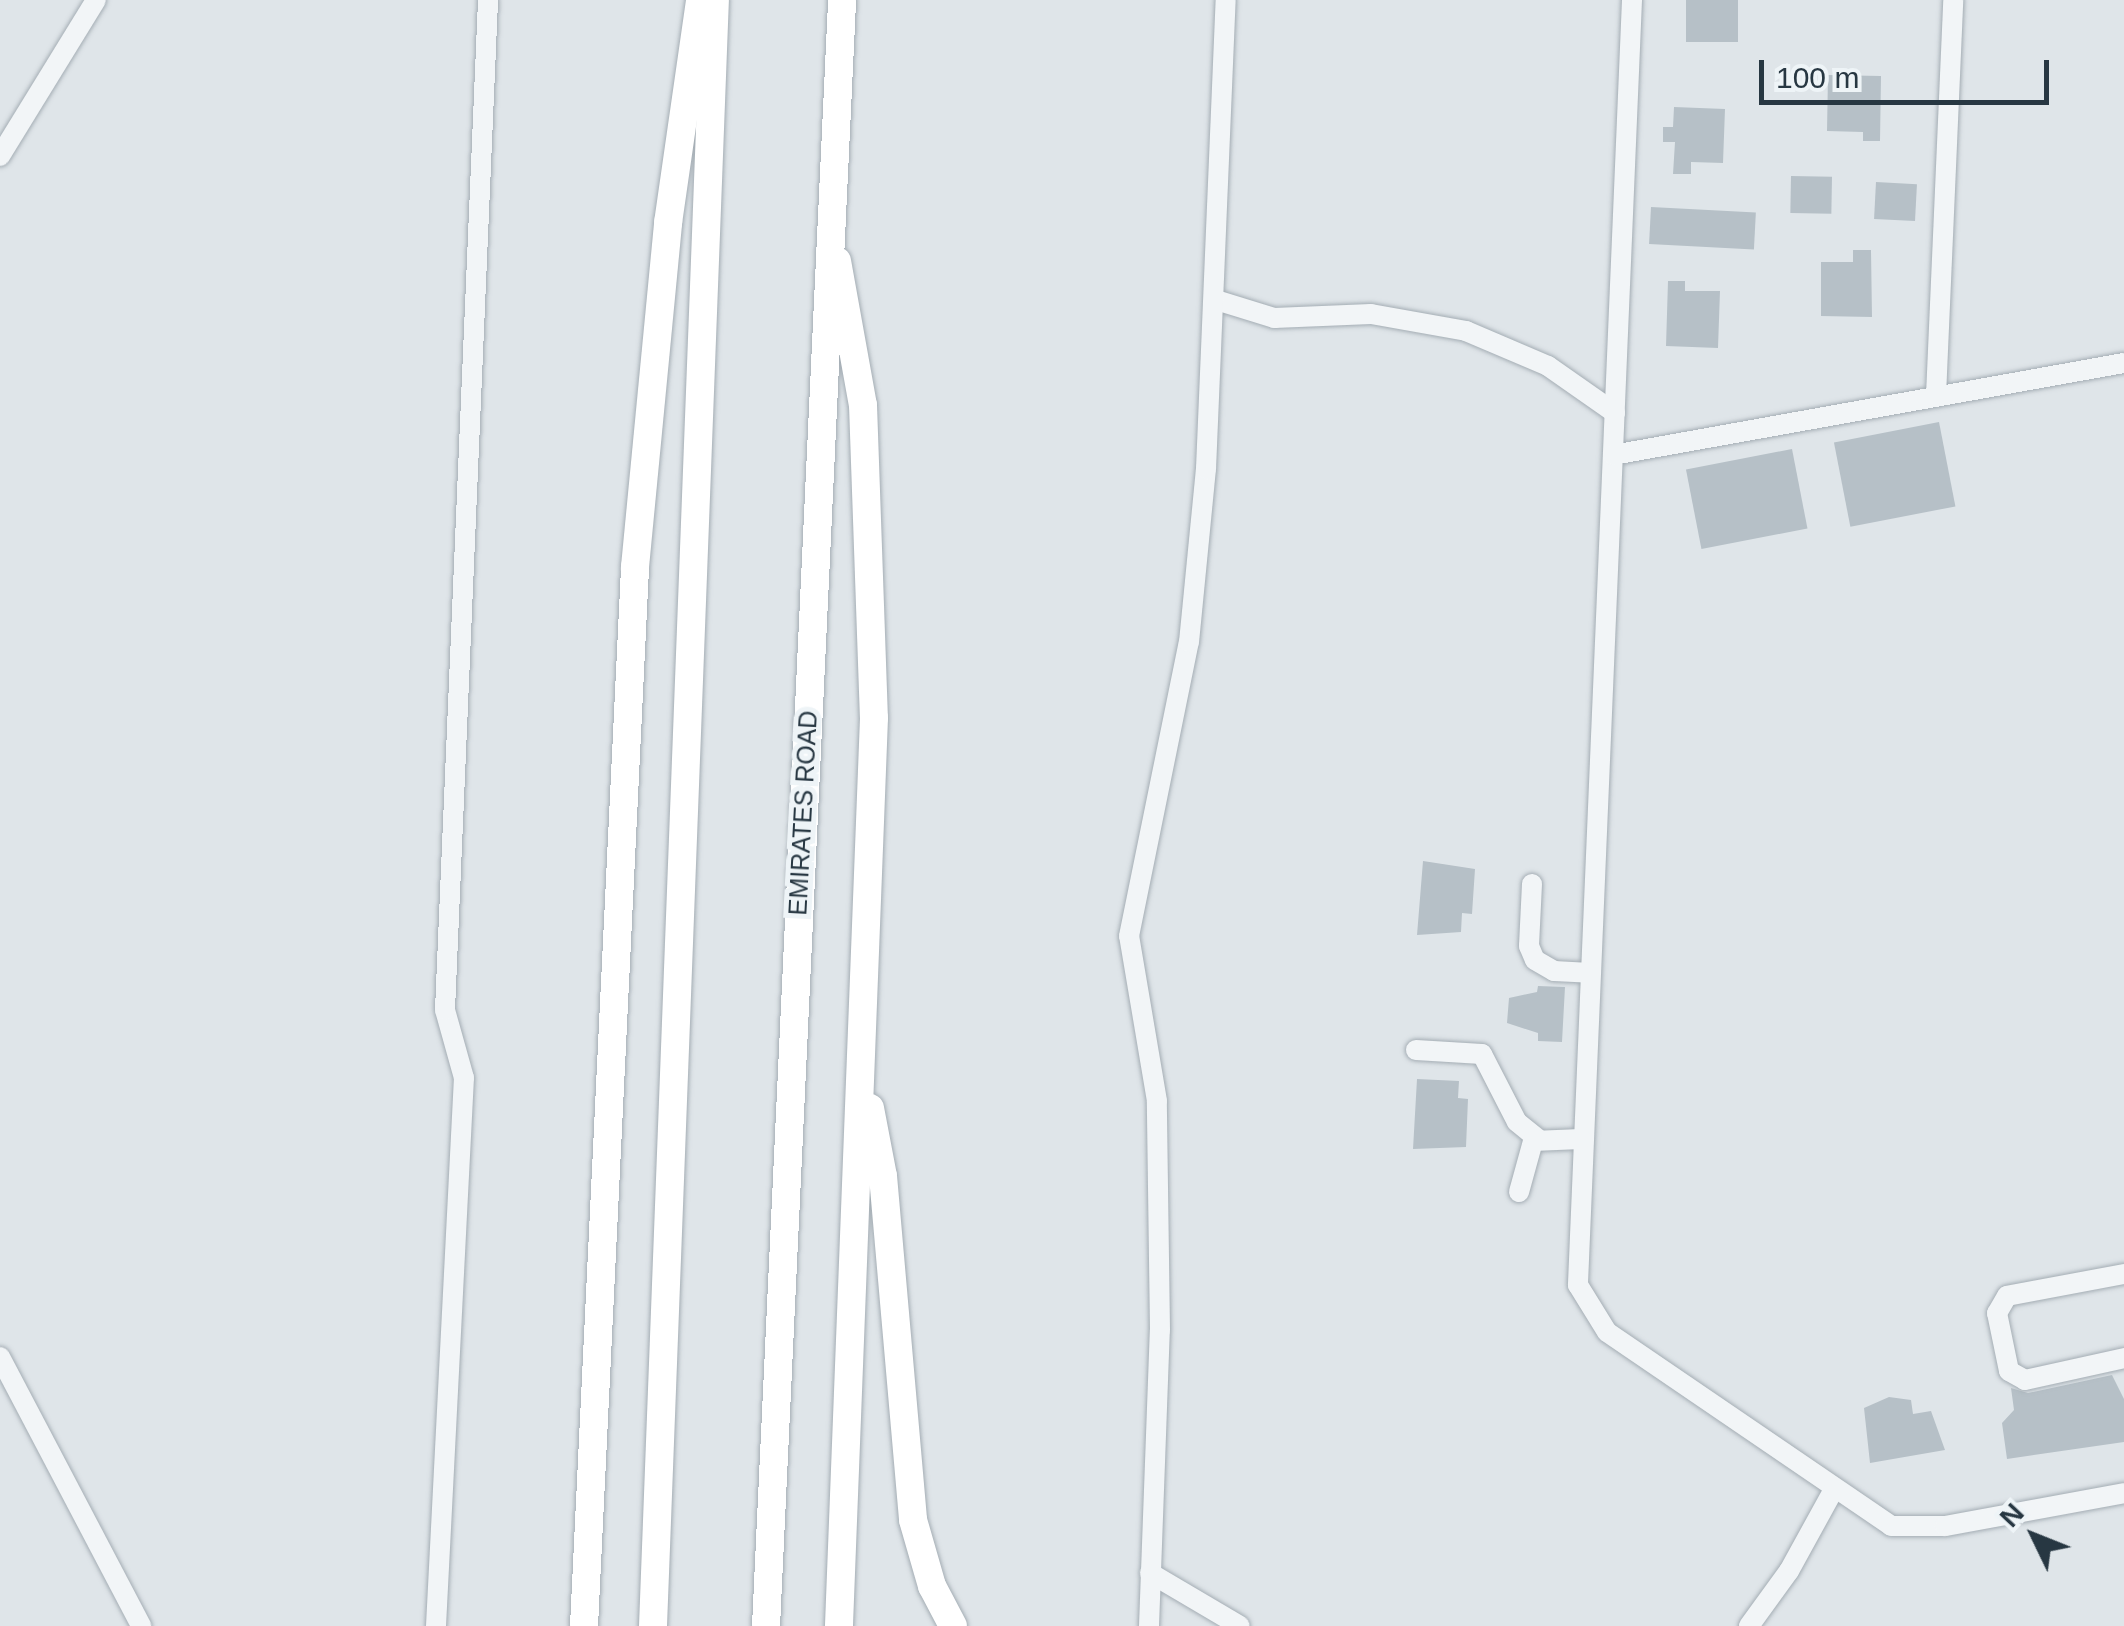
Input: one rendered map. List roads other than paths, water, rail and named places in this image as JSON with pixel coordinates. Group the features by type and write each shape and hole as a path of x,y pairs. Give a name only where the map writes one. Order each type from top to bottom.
{"highway":[{"path":"584,1626 634,567 672,188 700,0"},
{"path":"653,1626 716,0"},
{"name":"EMIRATES ROAD","path":"766,1626 842,0"},
{"path":"829,232 858,361 867,469 874,808 840,1626"},
{"path":"861,1078 883,1176 913,1520 932,1586 953,1626"}],"street":[{"path":"436,1626 464,1078 445,1010 488,0"},
{"path":"1149,1626 1160,1330 1157,1101 1129,936 1189,642 1216,300 1226,0"},
{"path":"1632,0 1575,1258 1589,1310 1607,1332 1833,1491 1891,1526 1918,1530 2124,1493"},
{"path":"1936,396 1953,0"},
{"path":"0,156 98,1"},
{"path":"1216,300 1274,318 1371,314 1466,332 1548,366 1615,413"},
{"path":"1613,455 2124,363"},
{"path":"1532,884 1529,946 1535,960 1554,971 1590,974"},
{"path":"1416,1050 1482,1054 1517,1122 1537,1138 1581,1139"},
{"path":"1519,1192 1528,1150 1537,1138"},
{"path":"2124,1274 2007,1296 1997,1313 2009,1370 2025,1380 2124,1358"},
{"path":"0,1357 141,1626"},
{"path":"1749,1626 1790,1571 1833,1491"},
{"path":"1150,1573 1240,1626"}]}
